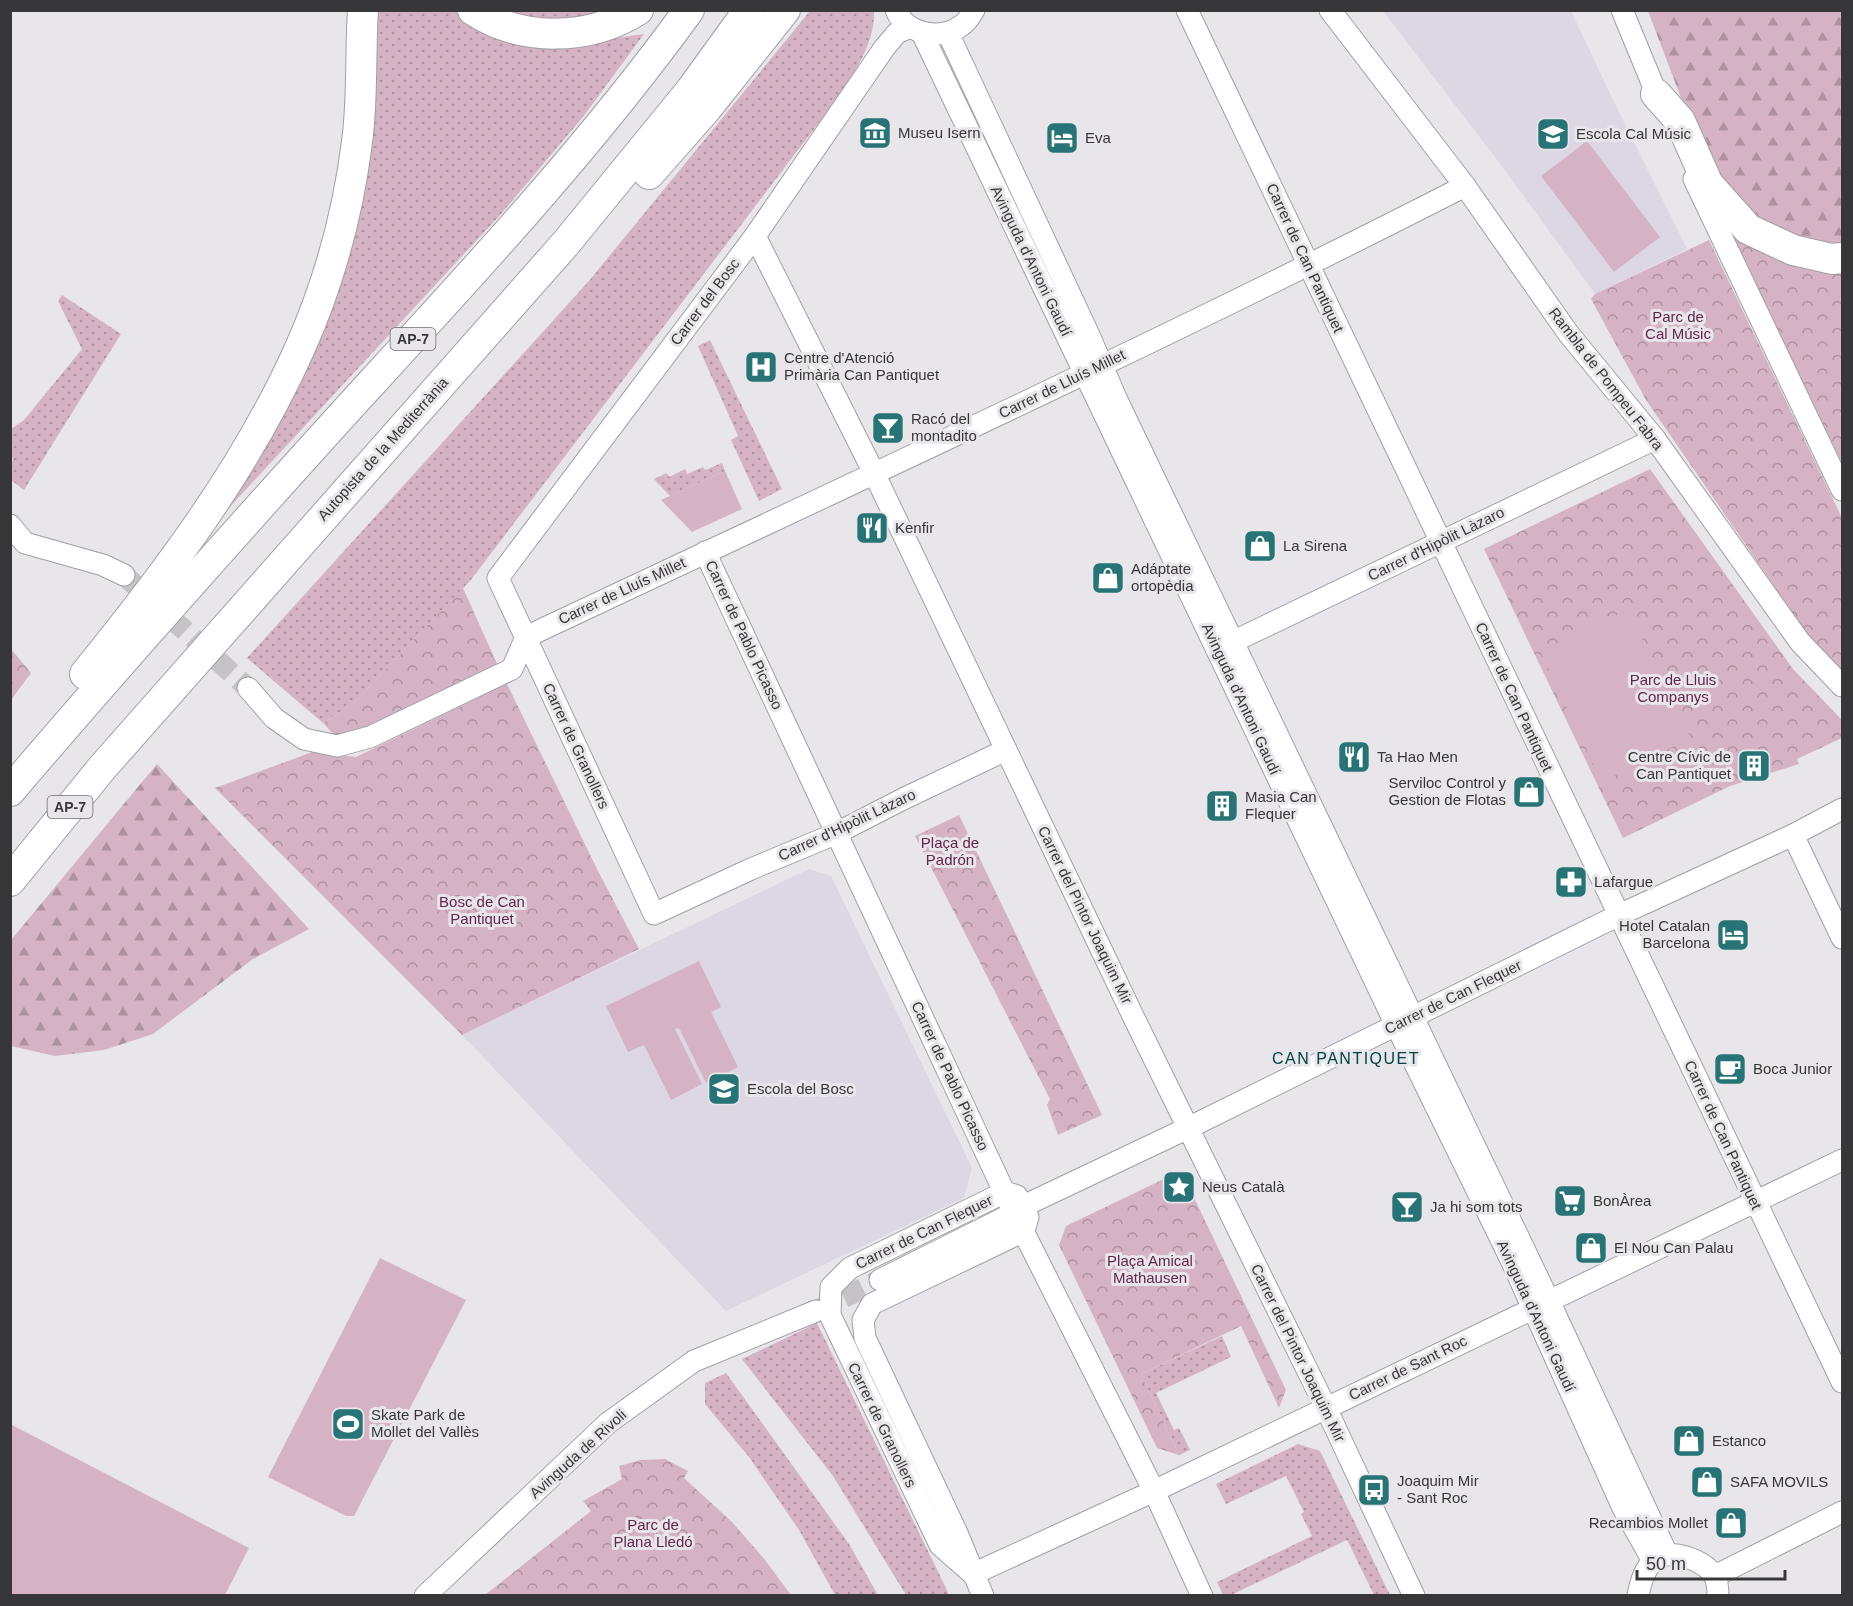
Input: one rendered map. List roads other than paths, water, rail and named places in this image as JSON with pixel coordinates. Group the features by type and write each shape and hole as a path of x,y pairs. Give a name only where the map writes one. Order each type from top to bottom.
{"highway":[{"path":"350,10 362,85"},
{"path":"117,652 254,437 282,388 301,346 326,280 339,237 358,140 362,85 363,10"},
{"path":"473,10 499,23 521,30 543,34 568,34 592,30 622,20 638,10"},
{"name":"AP-7","path":"10,791 57,723 117,652 192,581 522,218 603,123 689,10"},
{"name":"Autopista de la Mediterrània","path":"10,881 102,768 201,654 566,243 691,90 749,10"},
{"path":"201,654 255,613 399,458 707,108 785,10"},
{"path":"1656,94 1680,121 1708,184 1748,229 1793,250 1832,259 1842,258"},
{"path":"10,765 57,723"}],"street":[{"name":"Avinguda d'Antoni Gaudí","path":"896,10 904,22 916,30 1093,368 1116,398 1225,646 1660,1558"},
{"path":"916,30 948,33 963,25 974,10"},
{"name":"Carrer de Can Pantiquet","path":"1187,10 1842,1382"},
{"name":"Rambla de Pompeu Fabra","path":"1330,10 1465,186 1568,333 1655,439 1800,642 1842,686"},
{"path":"1622,10 1656,94 1725,248 1842,490"},
{"name":"Carrer del Bosc","path":"498,578 755,236 885,47 897,33 916,30"},
{"name":"Avinguda d'Antoni Gaudí","path":"948,33 1093,368"},
{"name":"Carrer de Lluís Millet","path":"526,637 1093,368 1465,186"},
{"name":"Carrer del Pintor Joaquim Mir","path":"755,236 874,473 1188,1128 1326,1408 1414,1596"},
{"name":"Carrer d'Hipòlit Làzaro","path":"1225,646 1655,439"},
{"path":"10,525 25,543 103,565 124,575"},
{"name":"Carrer de Pablo Picasso","path":"705,552 1005,1192 1023,1215 1202,1596"},
{"name":"Carrer de Granollers","path":"498,578 654,914"},
{"path":"248,688 274,718 304,739 338,746 370,737 512,669 526,637"},
{"name":"Carrer d'Hipòlit Làzaro","path":"654,914 751,869 836,834 1006,750"},
{"name":"Carrer de Can Flequer","path":"872,1304 1023,1215 1188,1128 1619,915 1793,835 1842,809"},
{"path":"1793,835 1842,938"},
{"name":"Carrer de Sant Roc","path":"973,1574 1154,1491 1842,1160"},
{"name":"Carrer de Can Flequer","path":"850,1268 1005,1192"},
{"name":"Carrer de Can Flequer","path":"880,1280 1023,1215"},
{"name":"Carrer de Granollers","path":"850,1268 831,1287 830,1315 940,1545 973,1574"},
{"name":"Carrer de Granollers","path":"872,1304 863,1320 865,1338 957,1533 982,1596"},
{"name":"Avinguda de Rivoli","path":"425,1596 608,1423 694,1361 816,1311"},
{"path":"1638,1596 1640,1582 1660,1558 1689,1558 1698,1562 1717,1586 1842,1512"}],"tunnel":[{"path":"124,575 248,688"},
{"path":"816,1311 880,1280"}],"place":[{"name":"Museu Isern","path":"875,133"},
{"name":"Escola Cal Músic","path":"1553,134"},
{"name":"Eva","path":"1062,138"},
{"name":"Centre d'Atenció Primària Can Pantiquet","path":"761,367"},
{"name":"Racó del montadito","path":"888,428"},
{"name":"Kenfir","path":"872,528"},
{"name":"La Sirena","path":"1260,546"},
{"name":"Adáptate ortopèdia","path":"1108,578"},
{"name":"Ta Hao Men","path":"1354,757"},
{"name":"Centre Cívic de Can Pantiquet","path":"1754,766"},
{"name":"Serviloc Control y Gestion de Flotas","path":"1529,792"},
{"name":"Masia Can Flequer","path":"1222,806"},
{"name":"Lafargue","path":"1571,882"},
{"name":"Hotel Catalan Barcelona","path":"1733,935"},
{"name":"Boca Junior","path":"1730,1069"},
{"name":"Escola del Bosc","path":"724,1089"},
{"name":"Neus Català","path":"1179,1187"},
{"name":"BonÀrea","path":"1570,1201"},
{"name":"Ja hi som tots","path":"1407,1207"},
{"name":"El Nou Can Palau","path":"1591,1248"},
{"name":"Skate Park de Mollet del Vallès","path":"348,1424"},
{"name":"Estanco","path":"1689,1441"},
{"name":"SAFA MOVILS","path":"1707,1482"},
{"name":"Joaquim Mir - Sant Roc","path":"1374,1490"},
{"name":"Recambios Mollet","path":"1731,1523"}],"district":[{"name":"CAN PANTIQUET","path":"1346,1058"}],"park label":[{"name":"Parc de Cal Músic","path":"1678,326"},
{"name":"Parc de Lluis Companys","path":"1673,688"},
{"name":"Plaça de Padrón","path":"950,852"},
{"name":"Bosc de Can Pantiquet","path":"482,910"},
{"name":"Plaça Amical Mathausen","path":"1150,1270"},
{"name":"Parc de Plana Lledó","path":"653,1534"}]}
